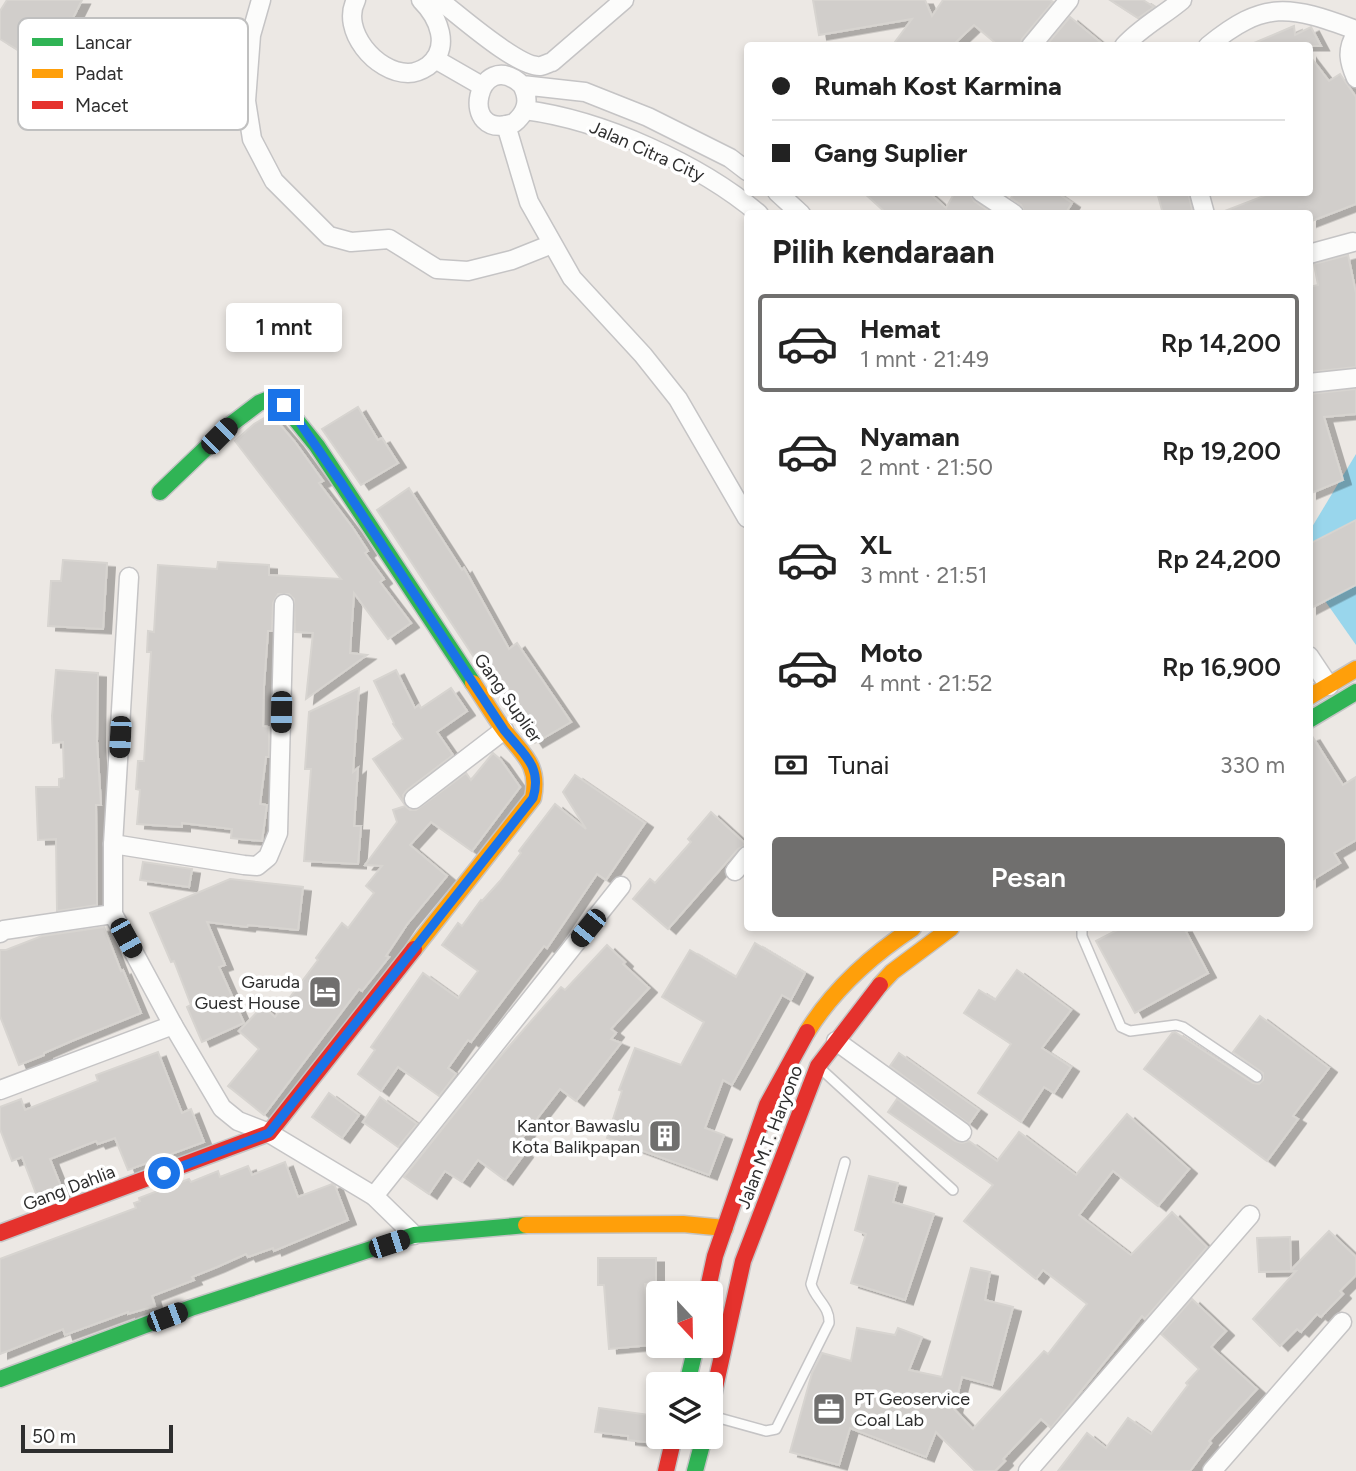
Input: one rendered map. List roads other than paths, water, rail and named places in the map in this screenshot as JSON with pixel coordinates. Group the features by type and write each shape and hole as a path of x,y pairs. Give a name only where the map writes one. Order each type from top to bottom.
{"street":[{"path":"248,75 251,36 261,0"},
{"path":"356,0 351,12 354,32 377,60 388,68 407,74 426,68 435,59 441,44 441,34 433,15 421,0"},
{"path":"439,0 510,54 533,65 542,66 552,62 624,0"},
{"path":"1034,42 1069,0"},
{"path":"1128,42 1138,30 1159,19 1182,0"},
{"path":"1212,42 1238,19 1259,9 1286,8 1308,12 1356,32 1348,55 1356,78"},
{"path":"435,59 482,86 477,100 483,116 489,122 506,125 514,123 526,110 526,93 522,85"},
{"name":"Jalan Citra City","path":"482,86 498,76 515,79 522,85 585,92 648,117 730,158 744,169"},
{"name":"Jalan Citra City","path":"526,110 561,115 633,141 709,177 754,210"},
{"path":"248,114 252,139 274,181 329,236 351,242 389,239 437,269 468,271 512,260 552,244"},
{"path":"506,125 529,202 572,278 643,355 678,399 744,514"},
{"path":"781,196 797,210"},
{"path":"987,196 1008,210"},
{"path":"1313,253 1353,242"},
{"path":"1313,383 1356,378"},
{"name":"Gang Suplier","path":"160,492 236,419 255,405 269,399 275,399 284,405 298,420 342,484 504,730 531,764 537,777 533,798 269,1133"},
{"path":"130,578 113,844 113,914 222,1108 238,1121 269,1133 374,1196 414,1236"},
{"path":"113,844 244,865 257,866 268,857 278,833 284,604"},
{"path":"1313,662 1329,686"},
{"path":"1313,695 1356,669"},
{"path":"1313,718 1356,692"},
{"path":"414,799 504,730"},
{"path":"735,871 744,860"},
{"path":"374,1196 621,886"},
{"path":"0,933 36,924 113,914"},
{"name":"Jalan M.T. Haryono","path":"710,1281 715,1256 767,1105 821,1010 887,945 908,931"},
{"name":"Jalan M.T. Haryono","path":"718,1372 743,1261 818,1066 870,996 892,972 947,931"},
{"path":"0,1090 173,1025"},
{"path":"836,1041 962,1132"},
{"name":"Gang Dahlia","path":"0,1233 269,1133"},
{"path":"1027,1471 1250,1215"},
{"path":"0,1379 191,1308 414,1236 530,1225 683,1224 725,1228 753,1235"},
{"path":"1212,1471 1342,1322"},
{"path":"666,1471 671,1449"},
{"path":"695,1471 701,1449"}],"lane":[{"path":"1082,931 1121,1027 1130,1031 1176,1025 1183,1027 1256,1077"},
{"path":"818,1066 953,1190"},
{"path":"723,1419 766,1431 776,1429 829,1323 828,1310 811,1284 845,1162"}],"water":[{"path":"1356,454 1356,645 1313,584 1313,525"}],"place":[{"name":"Garuda Guest House","path":"325,992"},
{"name":"Kantor Bawaslu Kota Balikpapan","path":"665,1136"},
{"name":"PT Geoservice Coal Lab","path":"829,1409"}]}
